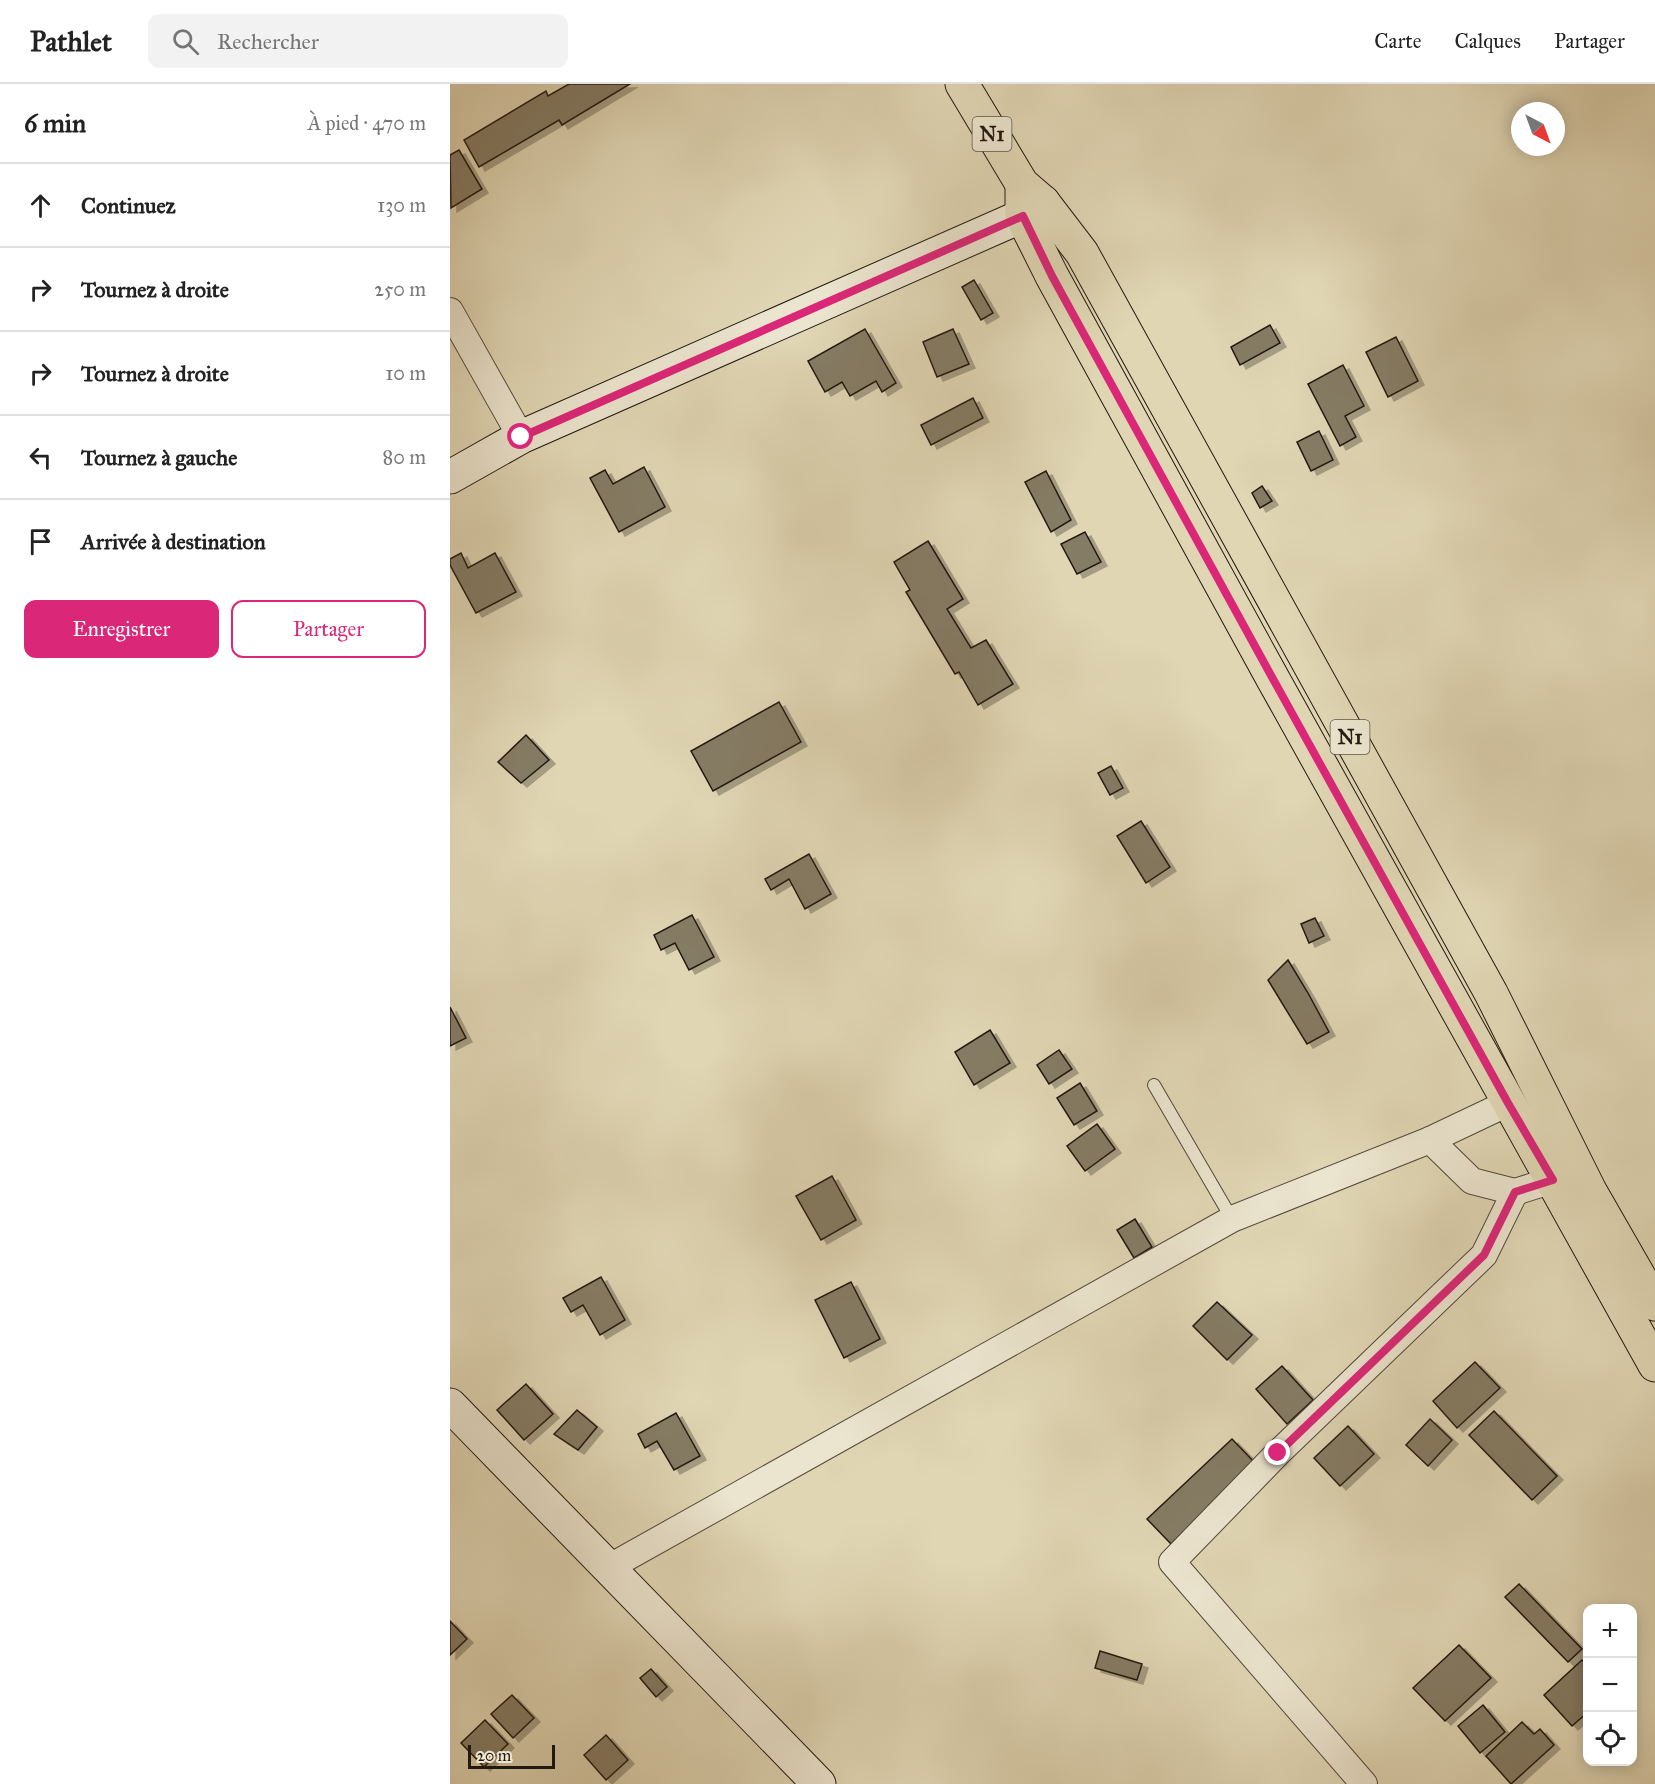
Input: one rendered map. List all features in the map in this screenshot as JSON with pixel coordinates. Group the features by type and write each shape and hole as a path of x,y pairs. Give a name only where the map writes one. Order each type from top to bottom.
{"main road":[{"name":"N1","path":"962,84 1029,201 1052,276 1655,1365"},
{"name":"N1","path":"1029,201 1082,253 1491,993 1590,1191 1655,1304"}],"street":[{"path":"450,477 521,437 1029,201"},
{"path":"450,311 521,437"},
{"path":"608,1568 1232,1219 1430,1140 1508,1103"},
{"path":"1430,1140 1472,1181 1515,1192 1553,1180"},
{"path":"1364,1784 1172,1562 1278,1453 1484,1255 1515,1192"},
{"path":"450,1406 819,1784"}],"lane":[{"path":"1154,1086 1232,1219"}],"building":[{"path":"569,84 630,84 562,125 559,120 479,167 464,140 546,91 548,96"},
{"path":"459,150 482,189 451,208 450,155"},
{"path":"974,280 993,313 981,320 962,287"},
{"path":"1270,325 1280,343 1240,365 1231,347"},
{"path":"865,329 896,383 882,392 876,381 850,396 842,382 825,392 808,361"},
{"path":"953,329 969,364 937,377 923,342"},
{"path":"1396,337 1418,381 1388,397 1366,352"},
{"path":"1343,365 1364,406 1345,416 1356,437 1340,446 1308,384"},
{"path":"973,398 983,418 931,445 921,425"},
{"path":"1319,431 1333,460 1311,471 1297,442"},
{"path":"644,467 665,507 619,532 590,478 605,470 613,484"},
{"path":"1046,471 1071,520 1051,532 1025,482"},
{"path":"1262,486 1272,501 1260,508 1252,493"},
{"path":"1085,532 1101,562 1077,574 1061,544"},
{"path":"928,541 963,599 947,609 971,648 986,640 1013,684 978,705 959,672 955,674 906,592 910,590 894,562"},
{"path":"461,553 468,568 495,553 516,592 476,613 450,565 450,559"},
{"path":"779,702 801,742 713,791 691,751"},
{"path":"526,735 549,760 521,783 498,762"},
{"path":"1111,766 1123,788 1110,795 1098,773"},
{"path":"1141,821 1170,867 1146,883 1117,836"},
{"path":"809,854 831,894 805,909 789,879 771,890 765,879"},
{"path":"692,915 714,957 689,970 675,943 661,950 654,935"},
{"path":"1315,918 1324,936 1309,943 1301,924"},
{"path":"1288,960 1329,1032 1307,1044 1268,980"},
{"path":"450,1007 466,1038 450,1046"},
{"path":"990,1030 1010,1063 974,1085 955,1052"},
{"path":"1059,1050 1072,1069 1049,1084 1037,1065"},
{"path":"1080,1083 1097,1111 1074,1125 1057,1098"},
{"path":"1097,1124 1115,1149 1085,1171 1067,1146"},
{"path":"832,1176 856,1220 821,1240 796,1196"},
{"path":"1135,1219 1152,1247 1134,1258 1117,1230"},
{"path":"601,1277 625,1320 600,1335 583,1305 571,1312 563,1298"},
{"path":"851,1282 880,1339 844,1358 815,1300"},
{"path":"1217,1302 1252,1335 1227,1360 1193,1326"},
{"path":"1475,1362 1500,1388 1457,1428 1433,1401"},
{"path":"1282,1366 1313,1400 1287,1424 1256,1389"},
{"path":"526,1384 553,1414 524,1440 497,1410"},
{"path":"577,1410 597,1427 578,1450 554,1434"},
{"path":"1494,1411 1557,1476 1532,1500 1469,1435"},
{"path":"676,1413 700,1456 674,1470 657,1441 645,1448 638,1434"},
{"path":"1430,1419 1452,1440 1428,1466 1406,1445"},
{"path":"1348,1426 1374,1454 1340,1486 1314,1458"},
{"path":"1232,1439 1256,1464 1171,1544 1147,1519"},
{"path":"1519,1584 1582,1649 1568,1662 1505,1597"},
{"path":"450,1621 467,1639 450,1655"},
{"path":"1459,1645 1491,1678 1445,1721 1413,1688"},
{"path":"1100,1651 1142,1664 1137,1680 1095,1668"},
{"path":"1583,1661 1583,1716 1572,1726 1544,1695"},
{"path":"651,1669 667,1687 656,1697 640,1678"},
{"path":"512,1695 534,1718 513,1738 491,1714"},
{"path":"1483,1705 1505,1732 1480,1753 1458,1726"},
{"path":"485,1720 508,1744 484,1767 461,1743"},
{"path":"1522,1722 1534,1734 1540,1729 1554,1745 1511,1784 1486,1756"},
{"path":"606,1735 628,1760 606,1780 584,1755"}],"route":[{"path":"521,437 1023,216 1052,276 1273,679 1553,1180 1515,1192 1484,1255 1278,1453"}]}
